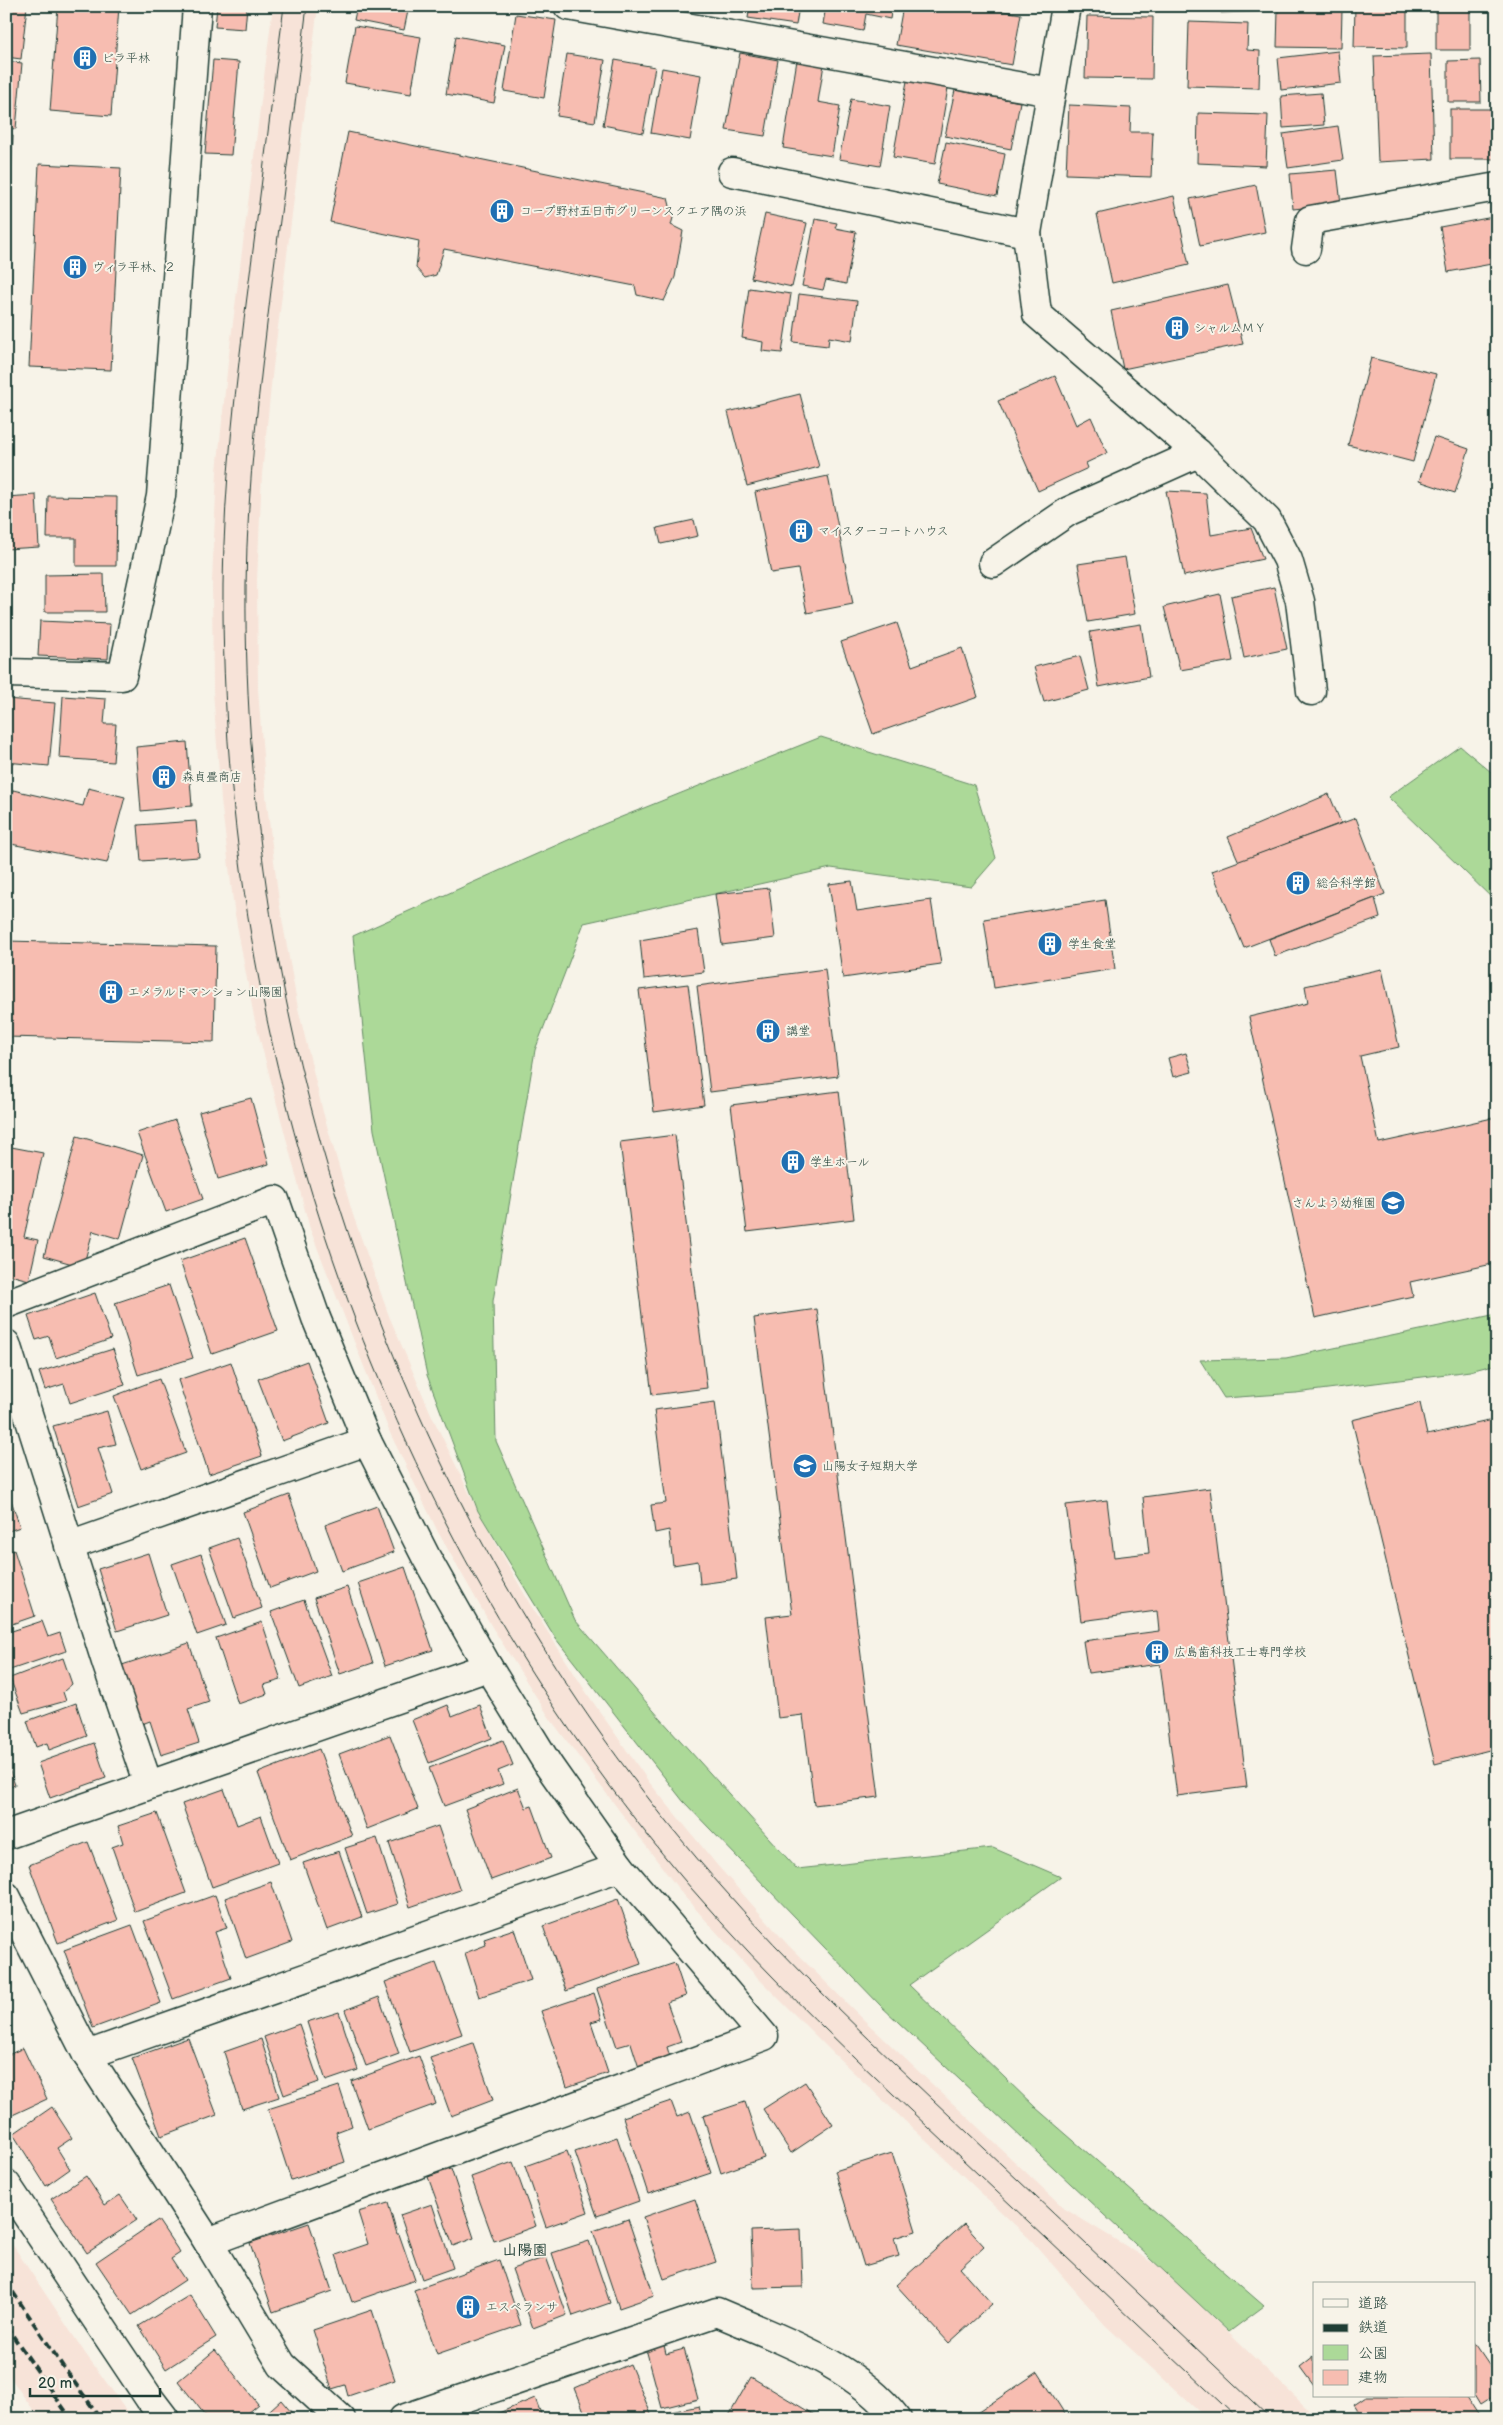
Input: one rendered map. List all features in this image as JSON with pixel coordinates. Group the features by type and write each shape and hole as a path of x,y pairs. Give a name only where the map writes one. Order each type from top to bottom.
{"street":[{"path":"6,673 122,676 161,496 197,6"},
{"path":"568,6 1051,92"},
{"path":"1066,6 1027,232 1037,314 1198,453 1266,520 1288,560 1300,601 1311,690"},
{"path":"732,172 1027,232"},
{"path":"1306,249 1310,220 1497,187"},
{"path":"993,563 1069,511 1198,453"},
{"path":"6,1304 275,1200 316,1318 367,1441 426,1556 488,1667 549,1766 620,1867 764,2036 208,2242"},
{"path":"6,1344 69,1546 148,1784"},
{"path":"69,1546 367,1441"},
{"path":"6,1835 488,1667"},
{"path":"87,2054 620,1867"},
{"path":"6,1896 87,2054 208,2242 282,2365 341,2419"},
{"path":"6,2184 127,2366 165,2419"},
{"path":"403,2419 717,2312 795,2346 843,2371 885,2403 898,2419"}],"shaded area":[{"path":"273,6 318,6 273,367 262,474 257,581 258,689 266,796 279,902 298,1008 323,1112 353,1215 389,1316 431,1414 478,1511 530,1604 588,1695 649,1782 717,1865 788,1945 864,2020 1065,2209 1159,2266 1318,2419 1207,2419 1105,2325 1032,2241 833,2053 756,1976 683,1895 551,1720 492,1627 438,1532 390,1433 310,1229 254,1017 234,909 221,800 213,691 212,581 217,471 228,362"},
{"path":"6,2235 85,2353 133,2419 40,2419 6,2371"}],"green space":[{"path":"821,737 974,785 996,858 971,887 831,868 584,923 535,1050 493,1301 496,1441 575,1620 660,1718 797,1869 993,1848 1061,1877 909,1985 1036,2108 1264,2306 1229,2332 881,2006 683,1801 556,1639 478,1511 427,1375 374,1130 353,936 604,824"},
{"path":"1460,746 1497,777 1497,903 1388,797"},
{"path":"1497,1314 1497,1364 1470,1371 1296,1393 1224,1398 1200,1360 1286,1358"}],"building":[{"path":"6,6 27,6 21,59 6,57"},
{"name":"ビラ平林","path":"58,6 119,6 111,116 50,111"},
{"path":"217,6 247,6 245,29 215,27"},
{"path":"357,6 409,6 404,30 354,20"},
{"path":"681,6 712,6 711,11"},
{"path":"750,6 799,6 796,25 748,18"},
{"path":"826,6 892,6 890,19 866,14 863,31 823,24"},
{"path":"903,6 974,6 1021,14 1012,65 896,45"},
{"path":"1176,6 1214,6 1214,9 1176,9"},
{"path":"1221,6 1271,6 1271,11 1221,13"},
{"path":"1355,6 1407,6 1407,48 1354,47"},
{"path":"1436,7 1470,7 1470,50 1436,50"},
{"path":"1278,10 1342,10 1341,48 1277,47"},
{"path":"516,14 556,20 544,98 504,91"},
{"path":"1087,16 1153,17 1152,79 1085,78"},
{"path":"1189,22 1248,24 1247,50 1260,51 1259,88 1187,86"},
{"path":"355,26 421,37 411,94 345,83"},
{"path":"456,36 505,45 494,103 446,94"},
{"path":"1338,51 1341,83 1281,90 1278,58"},
{"path":"740,53 778,60 765,136 726,130"},
{"path":"567,54 605,60 595,122 557,116"},
{"path":"1431,54 1434,159 1378,162 1374,56"},
{"path":"213,60 239,62 231,155 205,154"},
{"path":"615,60 655,67 643,133 603,125"},
{"path":"797,60 824,64 818,102 840,106 832,156 783,148"},
{"path":"1480,60 1481,102 1448,102 1448,61"},
{"path":"6,61 22,63 16,129 6,128"},
{"path":"662,68 701,75 690,140 651,133"},
{"path":"907,81 948,88 935,164 893,157"},
{"path":"955,90 1020,102 1011,149 945,136"},
{"path":"1321,93 1324,125 1283,128 1281,96"},
{"path":"851,99 890,106 880,166 839,159"},
{"path":"1069,105 1131,108 1130,132 1153,132 1151,177 1066,174"},
{"path":"1450,109 1497,109 1497,159 1450,159"},
{"path":"1198,113 1268,115 1266,166 1197,163"},
{"path":"1338,126 1343,160 1288,168 1283,134"},
{"name":"コープ野村五日市グリーンスクエア隅の浜","path":"348,132 668,198 673,218 671,225 683,231 675,277 664,301 637,295 635,286 444,249 436,275 425,278 416,268 419,241 330,222"},
{"path":"6,134 13,135 11,178 6,178"},
{"path":"946,142 1005,154 997,196 937,184"},
{"name":"ヴィラ平林、２","path":"39,164 121,168 111,370 29,367"},
{"path":"1337,170 1341,204 1293,209 1290,174"},
{"path":"6,183 8,183 6,213"},
{"path":"1256,185 1265,232 1200,246 1190,199"},
{"path":"1174,196 1189,265 1112,283 1097,214"},
{"path":"765,214 807,223 792,287 751,278"},
{"path":"1493,217 1497,241 1497,263 1448,272 1440,227"},
{"path":"815,219 837,223 835,228 856,232 846,284 826,280 823,290 802,286"},
{"name":"シャルムＭＹ","path":"1228,285 1243,344 1123,369 1111,311"},
{"path":"749,288 791,294 782,353 762,351 763,342 742,338"},
{"path":"799,294 857,301 852,341 829,337 828,346 793,342"},
{"path":"1371,358 1436,374 1413,462 1348,445"},
{"path":"1055,376 1076,425 1091,417 1107,453 1086,463 1088,468 1038,491 998,401"},
{"path":"800,394 819,467 747,486 728,412"},
{"path":"1434,437 1469,449 1455,493 1419,481"},
{"name":"マイスターコートハウス","path":"828,476 853,604 807,613 798,569 771,573 755,492"},
{"path":"1166,491 1206,493 1211,535 1251,528 1263,559 1184,576"},
{"path":"36,495 39,547 6,549 6,497"},
{"path":"48,496 117,497 116,566 76,566 76,538 47,538"},
{"path":"694,520 698,536 661,544 657,528"},
{"path":"1125,557 1135,614 1088,622 1078,564"},
{"path":"104,574 105,612 45,612 45,575"},
{"path":"1274,587 1287,649 1244,658 1231,596"},
{"path":"1220,594 1233,661 1180,670 1164,607"},
{"path":"40,621 110,624 108,659 38,656"},
{"path":"897,623 912,666 962,648 978,697 873,734 841,642"},
{"path":"1141,624 1149,677 1099,687 1090,632"},
{"path":"1080,656 1089,690 1044,702 1034,667"},
{"path":"63,696 106,699 104,724 116,724 113,762 59,758"},
{"path":"6,699 55,703 49,766 6,762"},
{"name":"森貞畳商店","path":"187,742 192,806 141,811 136,747"},
{"path":"88,788 125,797 107,863 6,843 6,811 13,790 83,806"},
{"path":"1329,794 1341,823 1239,862 1228,837"},
{"name":"総合科学館","path":"1356,818 1385,894 1244,948 1212,871"},
{"path":"196,821 199,857 141,861 138,825"},
{"path":"852,881 857,911 931,900 941,964 843,978 829,884"},
{"path":"769,888 775,938 722,945 715,894"},
{"name":"総合科学館","path":"1375,898 1380,918 1275,956 1269,939"},
{"name":"学生食堂","path":"1105,900 1115,969 994,988 984,919"},
{"path":"698,930 704,972 644,979 640,940"},
{"name":"エメラルドマンション山陽園","path":"6,941 216,946 214,1042 6,1037"},
{"name":"講堂","path":"825,969 838,1076 710,1092 697,986"},
{"name":"さんよう幼稚園","path":"1382,969 1399,1047 1360,1056 1379,1143 1497,1117 1497,1263 1410,1282 1413,1296 1315,1318 1249,1017 1308,1003 1305,986"},
{"path":"688,984 704,1105 654,1112 639,990"},
{"path":"1186,1053 1192,1072 1173,1077 1168,1058"},
{"name":"学生ホール","path":"839,1091 854,1219 747,1232 731,1105"},
{"path":"251,1098 269,1164 218,1179 199,1112"},
{"path":"175,1120 203,1199 166,1212 137,1133"},
{"path":"675,1135 707,1388 652,1395 620,1142"},
{"path":"77,1136 143,1155 120,1239 93,1231 83,1267 44,1256"},
{"path":"6,1146 43,1153 24,1237 38,1240 29,1280 6,1274"},
{"path":"245,1238 278,1331 212,1354 180,1261"},
{"path":"169,1285 193,1358 138,1375 115,1303"},
{"path":"95,1293 111,1339 56,1358 49,1336 36,1340 28,1316"},
{"name":"山陽女子短期大学","path":"817,1309 879,1797 814,1805 803,1715 778,1718 766,1617 792,1614 754,1318"},
{"path":"113,1349 125,1385 70,1403 64,1384 45,1390 39,1372"},
{"path":"307,1361 329,1423 282,1441 258,1379"},
{"path":"231,1362 262,1456 209,1474 178,1380"},
{"path":"159,1379 186,1453 141,1469 114,1396"},
{"path":"715,1402 737,1579 700,1584 698,1561 673,1565 669,1530 655,1533 651,1505 666,1503 654,1410"},
{"path":"1420,1403 1427,1435 1497,1419 1497,1748 1435,1764 1352,1420"},
{"path":"107,1411 116,1444 98,1448 113,1494 78,1506 53,1426"},
{"path":"6,1485 20,1527 6,1532"},
{"name":"広島歯科技工士専門学校","path":"1210,1488 1247,1787 1177,1796 1160,1664 1088,1673 1083,1641 1159,1631 1157,1611 1081,1621 1066,1505 1107,1500 1114,1557 1149,1553 1143,1497"},
{"path":"289,1495 316,1571 270,1588 243,1512"},
{"path":"377,1506 394,1552 342,1571 325,1525"},
{"path":"237,1538 262,1608 234,1618 209,1548"},
{"path":"14,1550 35,1616 6,1626 6,1552"},
{"path":"148,1553 167,1615 117,1631 98,1569"},
{"path":"201,1554 226,1625 197,1635 172,1564"},
{"path":"405,1567 433,1650 385,1666 358,1583"},
{"path":"347,1587 373,1663 340,1674 314,1598"},
{"path":"304,1600 332,1676 299,1688 271,1612"},
{"path":"42,1621 48,1637 60,1633 66,1651 7,1671 6,1633"},
{"path":"262,1622 281,1680 264,1685 267,1694 238,1704 216,1638"},
{"path":"189,1643 209,1702 188,1709 199,1743 161,1755 150,1721 142,1724 122,1665"},
{"path":"63,1658 72,1684 63,1692 66,1701 23,1713 10,1678"},
{"path":"76,1703 87,1736 49,1750 47,1743 36,1747 27,1721"},
{"path":"448,1705 452,1716 480,1705 492,1738 429,1763 412,1720"},
{"path":"390,1735 418,1809 367,1829 339,1754"},
{"path":"503,1740 513,1765 498,1771 503,1784 444,1806 429,1768"},
{"path":"94,1743 106,1778 50,1798 38,1763"},
{"path":"319,1749 352,1836 290,1860 258,1773"},
{"path":"6,1760 15,1785 6,1788"},
{"path":"518,1788 526,1808 532,1806 551,1858 491,1880 465,1809"},
{"path":"224,1789 237,1825 261,1816 278,1863 212,1887 182,1804"},
{"path":"157,1813 186,1893 135,1912 112,1847 123,1843 118,1826"},
{"path":"438,1826 460,1890 410,1907 389,1843"},
{"path":"377,1838 398,1904 367,1914 345,1848"},
{"path":"88,1842 118,1920 58,1943 29,1865"},
{"path":"339,1851 362,1917 327,1930 303,1863"},
{"path":"271,1882 292,1942 246,1959 225,1898"},
{"path":"215,1895 227,1928 215,1932 231,1978 173,1999 144,1921"},
{"path":"618,1899 641,1964 566,1991 543,1926"},
{"path":"132,1925 161,2003 93,2028 64,1950"},
{"path":"514,1929 531,1980 479,1997 465,1953 486,1945 484,1939"},
{"path":"436,1963 462,2034 410,2052 385,1982"},
{"path":"675,1963 686,1996 667,2002 681,2042 667,2047 670,2057 639,2068 631,2043 617,2047 597,1989"},
{"path":"594,1993 602,2019 591,2022 608,2073 567,2087 541,2011"},
{"path":"379,1997 399,2054 366,2066 345,2010"},
{"path":"339,2012 358,2070 326,2081 307,2022"},
{"path":"299,2024 319,2082 284,2095 264,2037"},
{"path":"188,2038 217,2115 161,2136 132,2058"},
{"path":"261,2039 279,2097 242,2109 224,2052"},
{"path":"473,2043 493,2100 451,2116 430,2058"},
{"path":"23,2048 47,2099 6,2118 6,2056"},
{"path":"419,2056 436,2104 368,2129 351,2081"},
{"path":"805,2082 833,2125 791,2153 763,2109"},
{"path":"339,2086 352,2126 336,2132 345,2162 291,2180 268,2109"},
{"path":"671,2101 677,2117 690,2112 711,2173 648,2194 623,2117"},
{"path":"745,2102 764,2158 721,2173 703,2116"},
{"path":"52,2107 72,2138 57,2148 70,2169 46,2186 13,2134"},
{"path":"617,2137 639,2201 597,2216 575,2152"},
{"path":"567,2151 588,2212 546,2227 525,2166"},
{"path":"892,2153 916,2231 894,2238 899,2256 864,2266 835,2171"},
{"path":"513,2162 536,2226 494,2241 471,2177"},
{"path":"451,2169 474,2238 453,2246 428,2177"},
{"path":"86,2176 105,2205 120,2195 137,2220 87,2253 51,2199"},
{"path":"695,2199 716,2262 664,2279 643,2217"},
{"path":"388,2203 397,2234 399,2234 415,2280 352,2302 336,2255 368,2244 358,2212"},
{"path":"432,2204 453,2268 422,2279 400,2215"},
{"path":"628,2219 654,2296 619,2308 593,2231"},
{"path":"158,2220 180,2253 171,2259 185,2280 132,2315 96,2262"},
{"path":"309,2223 332,2291 273,2312 250,2243"},
{"path":"964,2224 984,2246 960,2268 992,2304 949,2343 896,2285"},
{"path":"801,2229 803,2287 753,2288 751,2231"},
{"path":"589,2241 610,2303 573,2316 552,2253"},
{"path":"546,2257 567,2315 533,2328 512,2269"},
{"name":"エスペランサ","path":"499,2260 521,2325 437,2354 414,2290"},
{"path":"190,2295 216,2337 166,2369 139,2326"},
{"path":"372,2310 395,2380 348,2396 345,2385 332,2389 313,2330"},
{"path":"664,2345 666,2354 684,2349 698,2399 662,2408 646,2349"},
{"path":"1476,2346 1497,2377 1497,2393 1480,2404 1476,2397"},
{"path":"215,2350 258,2404 240,2419 208,2419 178,2381"},
{"path":"1313,2357 1313,2385 1300,2367"},
{"path":"630,2364 653,2419 587,2419 575,2388"},
{"path":"1038,2372 1068,2419 968,2419"},
{"path":"751,2377 821,2419 727,2419"},
{"path":"535,2398 543,2419 496,2419 494,2415"},
{"path":"1363,2398 1467,2398 1481,2419 1364,2419 1354,2404"},
{"path":"281,2400 297,2419 260,2419"},
{"path":"699,2406 702,2419 667,2419 666,2413"}],"tram line":[{"path":"284,6 240,357 228,471 223,585 230,762 251,938 288,1110 340,1278 406,1442 487,1598 582,1748 691,1888 751,1955 847,2050 1238,2419"},
{"path":"307,6 267,320 249,510 246,586 252,761 274,935 311,1106 362,1274 429,1436 510,1592 604,1739 713,1877 774,1944 869,2040 1271,2419"}],"railway":[{"path":"6,2282 101,2419"},
{"path":"6,2326 71,2419"}],"place":[{"name":"ビラ平林","path":"85,58"},
{"name":"コープ野村五日市グリーンスクエア隅の浜","path":"502,211"},
{"name":"ヴィラ平林、２","path":"75,267"},
{"name":"シャルムＭＹ","path":"1177,328"},
{"name":"マイスターコートハウス","path":"801,531"},
{"name":"森貞畳商店","path":"164,777"},
{"name":"総合科学館","path":"1298,883"},
{"name":"学生食堂","path":"1050,944"},
{"name":"エメラルドマンション山陽園","path":"111,992"},
{"name":"講堂","path":"768,1031"},
{"name":"学生ホール","path":"793,1162"},
{"name":"さんよう幼稚園","path":"1393,1203"},
{"name":"山陽女子短期大学","path":"805,1466"},
{"name":"広島歯科技工士専門学校","path":"1157,1652"},
{"name":"エスペランサ","path":"468,2307"}],"district":[{"name":"山陽園","path":"525,2250"}]}
